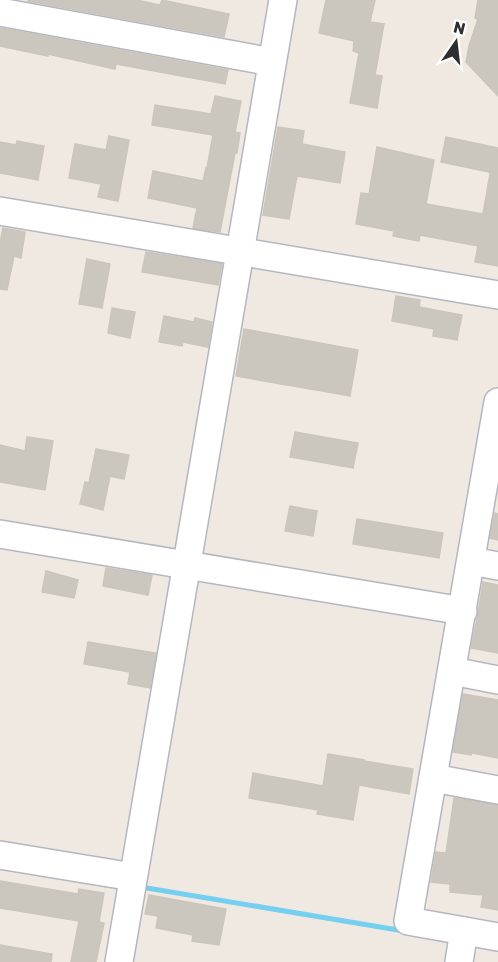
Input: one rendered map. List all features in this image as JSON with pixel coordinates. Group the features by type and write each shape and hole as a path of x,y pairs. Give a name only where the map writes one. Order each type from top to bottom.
{"street":[{"path":"119,962 283,0"},
{"path":"0,12 272,62"},
{"path":"0,211 498,295"},
{"path":"498,402 494,455 471,561 408,921 498,937"},
{"path":"0,534 462,611"},
{"path":"471,561 498,566"},
{"path":"452,672 498,680"},
{"path":"432,778 498,790"},
{"path":"0,855 133,877"},
{"path":"459,962 464,931"}],"building":[{"path":"29,0 136,0 160,5 162,0 229,14 224,37"},
{"path":"326,0 375,0 370,22 384,24 375,75 382,76 377,108 350,103 359,53 353,51 354,41 319,33"},
{"path":"478,0 498,0 498,96 466,62 478,19 475,18"},
{"path":"0,28 228,70 225,84 116,64 115,69 0,46"},
{"path":"215,96 241,101 235,132 240,133 237,153 235,153 220,232 193,228 197,208 148,198 153,171 203,181 213,135 152,125 155,105 211,114"},
{"path":"278,127 304,131 302,144 345,152 340,183 297,176 289,219 263,215"},
{"path":"109,136 129,140 118,201 98,197 101,184 69,178 75,144 106,150"},
{"path":"446,137 498,148 498,174 441,162"},
{"path":"17,141 44,146 38,180 0,173 0,142 16,145"},
{"path":"377,147 434,160 426,204 483,214 490,174 498,174 498,266 475,262 478,246 420,235 419,241 393,236 394,231 356,224 361,193 369,194"},
{"path":"3,228 25,232 21,258 14,256 7,290 0,289 0,243"},
{"path":"146,252 222,264 218,285 142,272"},
{"path":"87,259 110,264 102,308 79,304"},
{"path":"396,296 420,300 419,307 462,315 457,340 433,336 434,329 392,321"},
{"path":"112,308 135,312 130,338 108,333"},
{"path":"164,316 194,322 195,318 212,322 208,347 183,342 182,346 159,342"},
{"path":"244,329 358,350 350,396 236,376"},
{"path":"295,432 358,443 353,468 290,457"},
{"path":"27,437 53,441 45,490 0,482 0,445 25,451"},
{"path":"96,449 129,455 124,479 110,476 103,510 80,504 85,482 89,483"},
{"path":"290,506 317,511 313,536 285,531"},
{"path":"495,513 498,514 498,540 490,538"},
{"path":"357,519 443,533 439,558 353,544"},
{"path":"106,568 152,575 148,595 103,586"},
{"path":"46,571 78,580 74,598 42,592"},
{"path":"483,582 498,585 498,653 471,648"},
{"path":"88,642 156,653 150,688 128,684 130,672 84,664"},
{"path":"463,694 498,700 498,758 453,752"},
{"path":"328,754 413,769 409,794 359,785 353,820 317,814 318,810 249,798 253,773 323,786"},
{"path":"454,798 498,805 498,910 481,907 483,895 450,892 450,884 431,882 436,852 446,853"},
{"path":"0,881 78,894 79,889 104,893 99,922 104,923 96,962 71,962 79,921 0,908"},
{"path":"149,895 226,909 219,945 192,941 193,935 156,928 158,916 145,914"},
{"path":"0,945 52,954 51,962 0,962"}],"waterway":[{"path":"141,887 404,931"}]}
